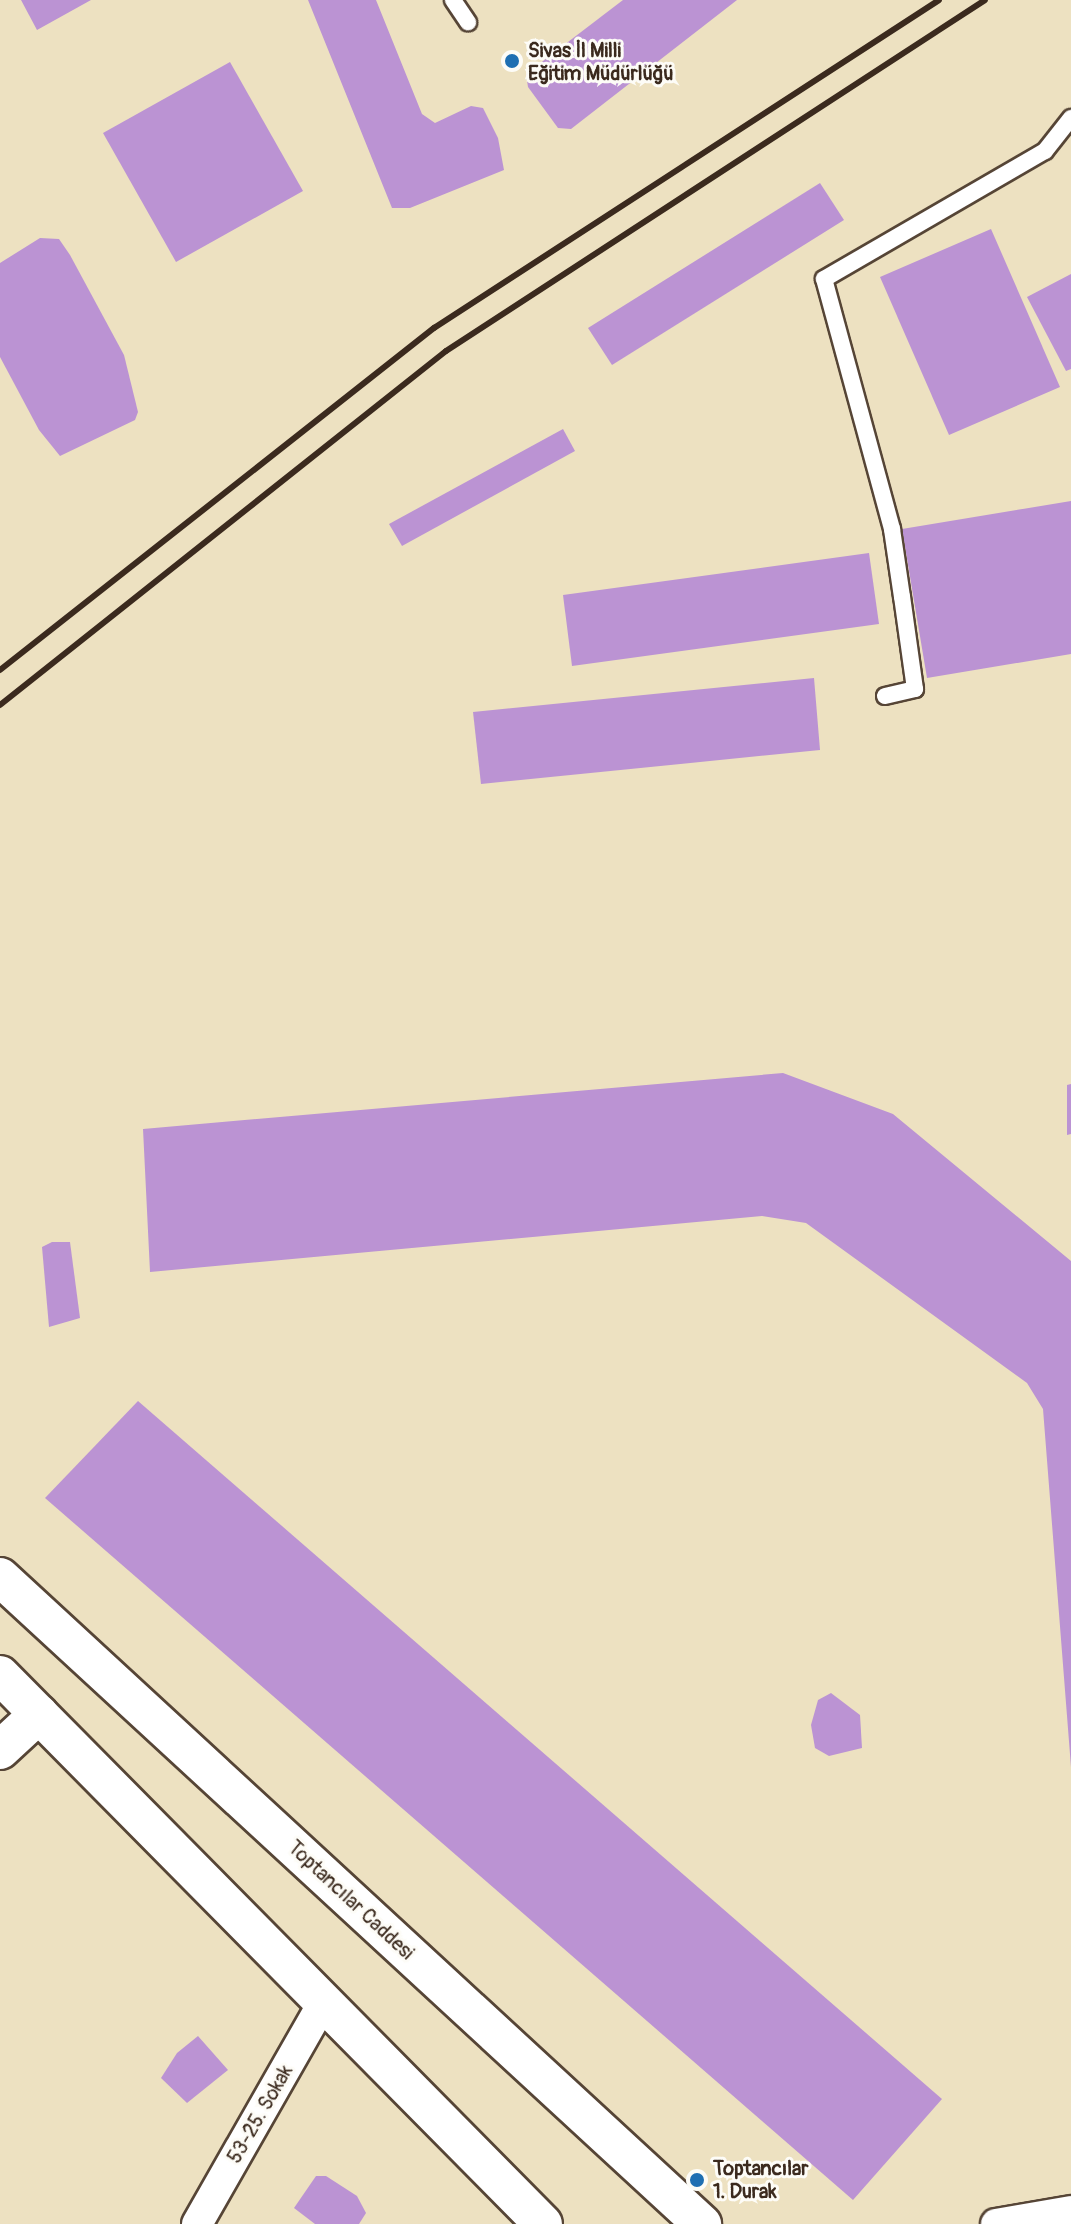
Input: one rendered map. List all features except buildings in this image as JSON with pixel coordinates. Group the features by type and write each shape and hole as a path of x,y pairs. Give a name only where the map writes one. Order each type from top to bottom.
{"street":[{"name":"Toptancılar Caddesi","path":"0,1577 702,2224"},
{"path":"0,1675 543,2224"},
{"path":"0,1750 39,1714"},
{"name":"53-25. Sokak","path":"197,2224 323,2003"},
{"path":"996,2224 1071,2211"}],"lane":[{"path":"453,0 468,22"},
{"path":"885,696 915,689 902,597 892,529 824,279 1045,151 1071,118"}],"railway":[{"path":"0,670 434,328 939,0"},
{"path":"0,705 446,351 985,0"}],"place":[{"name":"Sivas İl Milli Eğitim Müdürlüğü","path":"512,61"},
{"name":"Toptancılar 1. Durak","path":"697,2180"}]}
